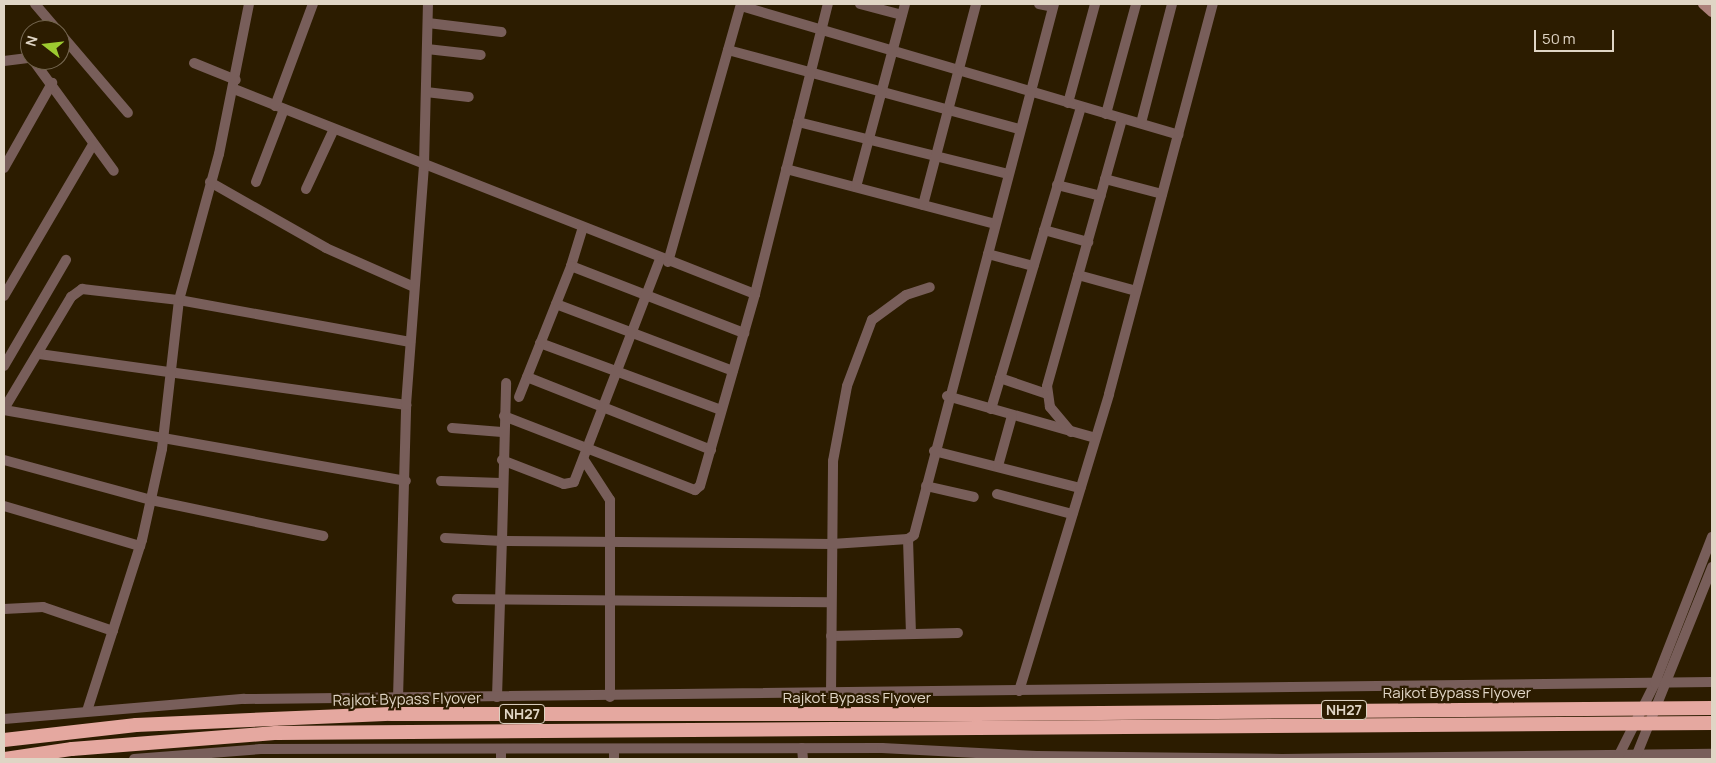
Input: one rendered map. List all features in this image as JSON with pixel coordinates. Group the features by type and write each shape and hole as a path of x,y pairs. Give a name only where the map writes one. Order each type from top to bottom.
{"highway":[{"name":"Rajkot Bypass Flyover","path":"4,740 136,725 353,715 976,714 1712,708"},
{"name":"Rajkot Bypass Flyover","path":"54,755 277,733 1712,724"},
{"name":"NH27","path":"4,759 54,755"}],"main road":[{"path":"1703,4 1712,12"}],"street":[{"path":"35,4 128,113"},
{"path":"87,711 140,546 151,500 163,440 179,300 235,84 248,4"},
{"path":"256,182 313,4"},
{"path":"398,698 406,480 406,405 424,166 428,4"},
{"path":"504,416 695,490 711,450 755,294 828,4"},
{"path":"860,4 902,15"},
{"path":"856,187 882,96 905,4"},
{"path":"923,205 976,4"},
{"path":"911,634 908,540 918,526 947,396 988,254 1018,129 1053,5 1039,4"},
{"path":"1068,103 1095,4"},
{"path":"1106,114 1136,4"},
{"path":"1141,123 1172,4"},
{"path":"1019,691 1095,438 1136,291 1178,136 1210,4"},
{"path":"502,460 570,484 584,460 647,294 664,260 741,5 892,52 1030,90 1081,108 1141,123 1178,136"},
{"path":"428,23 501,32"},
{"path":"427,49 481,55"},
{"path":"728,50 882,96 1018,129"},
{"path":"4,61 20,60"},
{"path":"194,63 279,108 755,294"},
{"path":"41,70 114,171"},
{"path":"4,168 52,83"},
{"path":"426,92 468,97"},
{"path":"991,410 1032,266 1081,108"},
{"path":"1071,432 1056,417 1047,394 1122,119"},
{"path":"798,122 1008,174"},
{"path":"306,190 334,129"},
{"path":"4,296 93,144"},
{"path":"786,169 995,224"},
{"path":"1105,179 1162,194"},
{"path":"210,182 326,248 414,287"},
{"path":"1057,185 1101,196"},
{"path":"519,397 571,266 583,227"},
{"path":"1044,230 1088,242"},
{"path":"988,254 1032,266"},
{"path":"4,366 66,260"},
{"path":"571,266 744,333"},
{"path":"1078,275 1136,291"},
{"path":"831,695 830,602 833,461 862,339 883,308 930,287"},
{"path":"406,480 163,440 4,409 76,291 179,300 410,342"},
{"path":"556,304 733,371"},
{"path":"540,343 721,410"},
{"path":"39,354 406,405"},
{"path":"527,377 711,450"},
{"path":"1000,378 1047,394"},
{"path":"498,697 502,541 502,432 506,383"},
{"path":"947,396 1095,438"},
{"path":"998,466 1012,416"},
{"path":"452,428 502,432"},
{"path":"934,451 1080,488"},
{"path":"4,460 151,500 323,536"},
{"path":"584,460 610,500 610,697"},
{"path":"441,481 501,483"},
{"path":"926,486 974,497"},
{"path":"998,494 1072,514"},
{"path":"4,506 140,546"},
{"path":"1618,757 1655,682 1712,537"},
{"path":"445,538 611,544 832,544 908,540"},
{"path":"1636,757 1668,683 1712,567"},
{"path":"457,599 500,601 830,602"},
{"path":"4,609 43,608 113,631"},
{"path":"831,636 958,633"},
{"path":"4,719 244,699 831,695 1712,682"},
{"path":"802,748 802,759"},
{"path":"134,759 261,749 501,754 614,754 802,748 1037,756 1386,758 1676,757 1712,754"}]}
